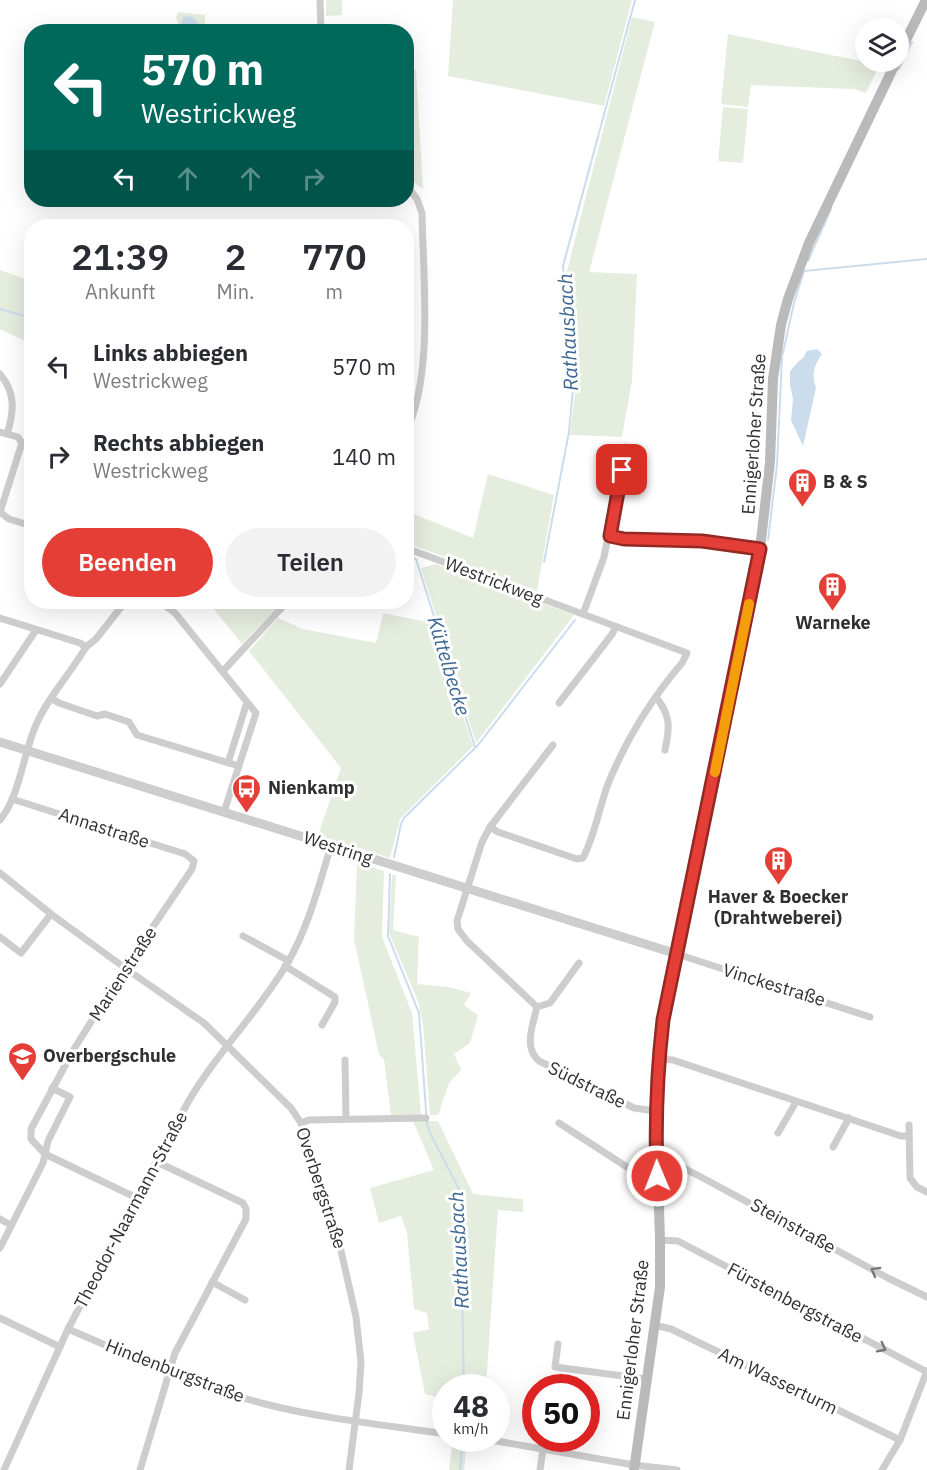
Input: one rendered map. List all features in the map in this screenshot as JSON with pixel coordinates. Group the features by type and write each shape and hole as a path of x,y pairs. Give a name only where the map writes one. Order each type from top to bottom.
{"main road":[{"path":"909,34 926,0"},
{"name":"Ennigerloher Straße","path":"634,1468 660,1287 656,1111 663,1020 760,549 770,462 776,354 788,299 809,243 891,72"}],"street":[{"path":"320,0 321,24"},
{"path":"414,195 422,213 425,322 420,387 414,412"},
{"path":"0,374 7,383 13,400 13,415 4,433 18,437 22,443 0,513 9,519 24,524"},
{"path":"582,614 610,536 626,447"},
{"path":"610,536 624,539 702,541 760,549"},
{"name":"Westrickweg","path":"414,551 687,653 656,697"},
{"path":"0,820 12,799 26,750 42,711 86,647 96,639 120,609"},
{"path":"170,609 256,713 224,812"},
{"path":"223,671 281,609"},
{"path":"0,618 80,643 86,647"},
{"path":"560,703 615,627"},
{"path":"0,684 36,630"},
{"path":"490,826 498,832 577,859 583,858 609,783 632,735 656,697 669,721 665,750"},
{"path":"51,698 59,703 98,716 105,714 129,722 137,735 239,766"},
{"path":"228,763 247,702"},
{"name":"Westring","path":"0,742 677,954"},
{"path":"553,745 490,826 482,842 457,921 466,941 537,1007 550,1003 579,963"},
{"name":"Annastraße","path":"12,799 185,854 194,861"},
{"name":"Theodor-Naarmann-Straße","path":"4,1470 69,1329 204,1075 287,963 307,919 331,846"},
{"name":"Marienstraße","path":"45,1154 31,1139 31,1129 52,1088 125,968 192,869 194,861"},
{"name":"Overbergstraße","path":"0,873 51,914 204,1023 291,1108 301,1124 337,1233 356,1317 361,1355 349,1470"},
{"path":"0,937 21,953 51,914"},
{"path":"243,936 287,963 335,997 335,1002 322,1024"},
{"name":"Vinckestraße","path":"677,954 870,1017"},
{"name":"Südstraße","path":"537,1007 529,1042 533,1056 634,1108 656,1111"},
{"path":"659,1059 673,1060 901,1136 909,1136"},
{"path":"345,1060 346,1119"},
{"path":"0,1248 43,1163 48,1141 70,1097 52,1088"},
{"path":"778,1133 796,1102"},
{"path":"301,1124 309,1120 426,1118"},
{"path":"833,1147 849,1119"},
{"path":"559,1123 641,1175 657,1176"},
{"path":"909,1125 910,1178 917,1187 927,1192"},
{"path":"45,1154 138,1199"},
{"name":"Steinstraße","path":"657,1160 670,1161 927,1297"},
{"path":"140,1470 175,1353 246,1219 246,1209 243,1203 157,1162"},
{"path":"0,1219 11,1225"},
{"name":"Fürstenbergstraße","path":"660,1240 678,1241 927,1372"},
{"path":"212,1282 245,1300"},
{"path":"0,1318 60,1347"},
{"name":"Am Wasserturm","path":"654,1325 671,1329 900,1440"},
{"name":"Hindenburgstraße","path":"69,1329 189,1380 267,1404 355,1421 432,1432"},
{"path":"558,1344 555,1367 646,1380"},
{"path":"882,1470 900,1440 927,1372"},
{"path":"540,1470 543,1452"},
{"path":"557,1452 634,1468 677,1470"}],"shaded area":[{"path":"326,0 342,0 342,15 326,16"},
{"path":"453,0 632,0 604,106 448,76"},
{"path":"178,12 205,15 205,24 178,24 176,18"},
{"path":"632,17 655,22 589,272 637,274 632,380 622,437 570,435 577,377 567,271"},
{"path":"728,34 855,60 855,72 876,72 866,93 854,89 751,85 748,107 721,104"},
{"path":"414,70 416,70 423,189 414,182"},
{"path":"723,107 748,109 743,163 718,161"},
{"path":"0,270 24,279 24,341 0,329"},
{"path":"488,474 554,495 537,591 414,546 414,514 473,538"},
{"path":"436,564 574,615 476,743 421,568"},
{"path":"214,609 275,609 242,644"},
{"path":"383,613 432,623 473,746 400,819 390,858 318,835 341,768 249,651 278,618 303,629 376,643"},
{"path":"357,863 384,871 382,937 412,1013 421,1115 391,1115 384,1060 379,1054 354,939"},
{"path":"392,875 396,875 393,930 419,937 417,984 448,987 471,993 464,1005 478,1015 470,1043 454,1054 461,1070 449,1083 438,1115 430,1115 423,1024 418,1001 389,933"},
{"path":"413,1121 438,1121 473,1194 523,1199 523,1212 498,1210 487,1374 432,1374 432,1396 425,1394 413,1333 429,1329 427,1313 414,1309 407,1233 401,1216 379,1223 370,1188 434,1170"},
{"path":"451,1452 466,1452 464,1470 449,1470"}],"water":[{"path":"190,16 197,24 181,24 183,17"},
{"path":"817,349 822,354 814,370 816,388 803,446 791,420 793,399 790,371 807,351"}],"waterway":[{"name":"Rathausbach","path":"544,562 569,432 574,378 563,266 635,0"},
{"path":"909,48 912,42"},
{"path":"808,261 831,209"},
{"path":"768,540 777,465 782,357 804,271 927,259"},
{"name":"Küttelbecke","path":"0,309 24,316"},
{"name":"Küttelbecke","path":"414,558 475,747"},
{"name":"Rathausbach","path":"394,857 404,818 478,745 575,620"},
{"name":"Rathausbach","path":"390,874 388,936 419,1013 427,1124 460,1191 464,1374"},
{"name":"Rathausbach","path":"460,1470 462,1452"}],"slow traffic":[{"path":"715,772 749,604"}],"place":[{"name":"B & S","path":"802,508"},
{"name":"Warneke","path":"833,612"},
{"name":"Nienkamp","path":"247,814"},
{"name":"Haver & Boecker (Drahtweberei)","path":"778,886"},
{"name":"Overbergschule","path":"22,1082"}],"route":[{"path":"622,470 610,536 624,539 702,541 760,549 663,1020 656,1111 657,1176"}]}
